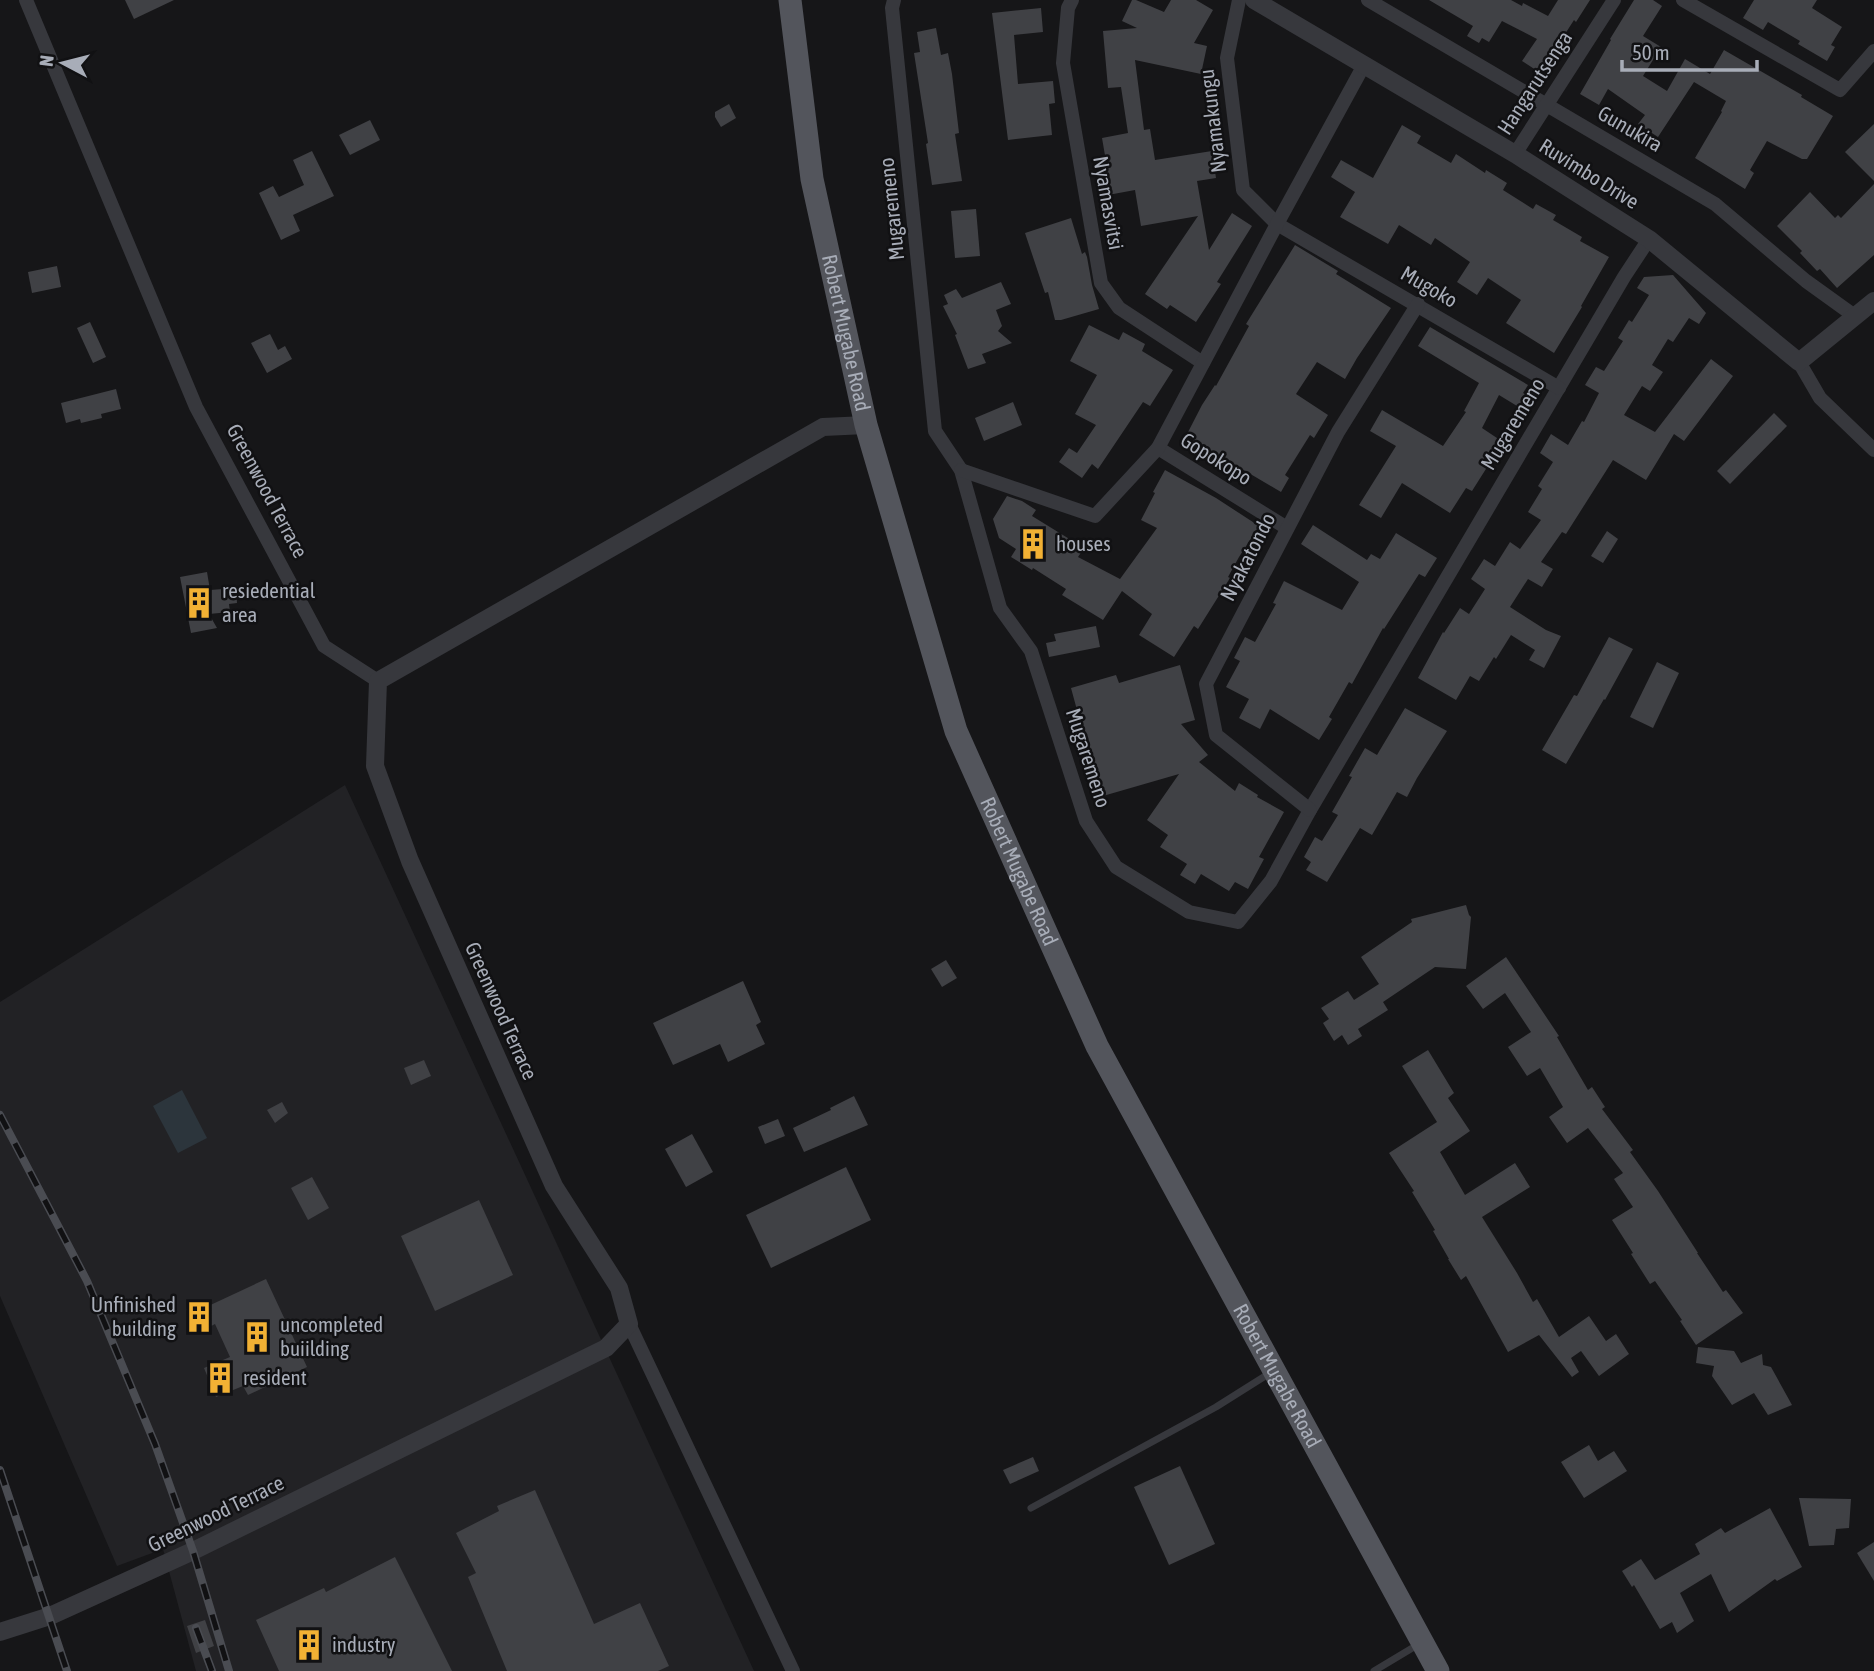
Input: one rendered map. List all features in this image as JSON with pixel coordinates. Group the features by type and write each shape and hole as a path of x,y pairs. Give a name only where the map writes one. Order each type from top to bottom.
{"main road":[{"name":"Robert Mugabe Road","path":"790,0 812,178 866,425 956,731 1097,1046 1438,1671"}],"street":[{"name":"Greenwood Terrace","path":"26,0 196,407 324,646 378,681 375,766 410,861 554,1186 619,1288 629,1324 793,1671"},
{"name":"Mugaremeno","path":"894,0 892,8 935,431 961,470 1000,608 1031,652 1086,821 1116,867 1189,912 1238,922 1271,881 1624,276 1649,239"},
{"name":"Nyamasvitsi","path":"1072,0 1068,8 1063,63 1101,283 1119,308 1203,363"},
{"name":"Nyamakungu","path":"1239,0 1227,58 1243,191 1277,224"},
{"name":"Ruvimbo Drive","path":"1254,0 1515,154 1649,239 1799,362"},
{"name":"Gunukira","path":"1367,0 1715,204 1806,281 1856,317"},
{"name":"Hangarutsenga","path":"1515,154 1614,0"},
{"path":"1683,0 1840,90 1874,51"},
{"path":"961,470 1095,516 1158,448 1364,65"},
{"name":"Mugoko","path":"1277,224 1559,388"},
{"path":"1874,301 1799,362 1820,398 1874,450"},
{"name":"Nyakatondo","path":"1310,810 1216,735 1206,684 1338,432 1418,304"},
{"path":"378,681 823,427 866,425"},
{"name":"Gopokopo","path":"1158,448 1287,528"},
{"name":"Greenwood Terrace","path":"0,1632 50,1616 193,1551 606,1348 629,1324"}],"lane":[{"path":"1031,1508 1216,1407 1274,1370"},
{"path":"1374,1671 1422,1642"}],"shaded area":[{"path":"345,785 754,1671 196,1671 163,1549 117,1566 0,1296 0,1002"},
{"path":"182,1090 207,1138 178,1153 153,1106"}],"building":[{"path":"125,0 174,0 134,19"},
{"path":"1132,0 1164,12 1171,0 1196,0 1213,10 1194,43 1207,46 1201,74 1135,60 1144,130 1150,129 1155,160 1212,151 1216,178 1197,181 1209,250 1232,213 1252,226 1217,282 1221,284 1196,322 1170,305 1167,309 1145,294 1198,216 1141,226 1135,190 1108,195 1102,138 1128,133 1121,87 1108,88 1103,31 1137,28 1122,21"},
{"path":"1429,0 1511,0 1548,16 1558,0 1590,0 1551,56 1556,59 1545,76 1522,61 1537,39 1502,21 1489,42 1482,38 1479,43 1467,36 1473,26"},
{"path":"1634,0 1653,0 1662,6 1643,36 1661,47 1643,76 1667,91 1685,59 1710,74 1724,50 1833,116 1807,159 1767,141 1750,170 1754,173 1745,189 1695,158 1726,101 1694,82 1658,137 1638,124 1645,115 1608,89 1599,105 1580,94"},
{"path":"1754,0 1817,0 1812,8 1842,27 1831,45 1835,47 1827,61 1768,22 1763,30 1743,18"},
{"path":"1041,8 1043,32 1014,35 1018,84 1053,81 1055,103 1049,104 1052,135 1008,140 992,13"},
{"path":"936,28 941,55 948,53 952,74 959,133 955,134 962,181 932,185 914,53 920,52 917,32"},
{"path":"729,104 736,118 721,127 715,112"},
{"path":"370,120 380,140 350,155 339,135"},
{"path":"1874,124 1874,181 1845,152"},
{"path":"1402,125 1421,136 1417,143 1451,163 1456,154 1485,173 1486,170 1507,183 1503,190 1533,209 1536,204 1556,215 1553,220 1582,237 1580,241 1609,257 1554,353 1506,323 1521,300 1488,278 1477,295 1457,282 1470,262 1435,238 1431,245 1399,225 1388,244 1340,217 1355,192 1331,177 1341,160 1373,178"},
{"path":"312,151 334,196 293,215 300,231 281,240 259,193 273,186 279,197 304,185 293,160"},
{"path":"1874,184 1874,255 1837,288 1820,269 1817,271 1777,226 1810,192 1835,218 1838,215 1841,218"},
{"path":"976,209 980,256 955,258 951,211"},
{"path":"1071,218 1082,254 1085,252 1087,257 1099,309 1055,320 1048,292 1045,293 1025,233"},
{"path":"1295,245 1391,308 1345,379 1317,362 1296,394 1328,415 1314,438 1310,435 1285,475 1289,478 1281,492 1186,436 1249,326 1246,324"},
{"path":"57,266 61,287 32,293 28,272"},
{"path":"1673,275 1706,313 1699,324 1689,318 1673,342 1668,339 1652,365 1663,372 1650,391 1642,386 1624,415 1655,432 1711,359 1733,376 1684,441 1674,434 1646,480 1613,460 1566,534 1562,532 1541,562 1553,569 1542,587 1528,579 1510,607 1546,630 1561,636 1544,668 1529,660 1535,650 1511,635 1479,681 1470,676 1456,700 1418,678 1443,632 1460,608 1469,614 1485,589 1471,579 1484,559 1495,566 1510,542 1520,549 1541,520 1528,512 1542,489 1538,486 1553,462 1540,453 1551,434 1568,445 1582,421 1584,422 1599,393 1585,385 1596,367 1604,371 1623,341 1618,338 1649,295 1637,288 1644,277"},
{"path":"1001,282 1011,304 996,310 1002,326 998,331 1012,343 982,354 986,363 968,369 955,335 957,334 943,306 948,304 944,295 956,289 962,298"},
{"path":"90,322 106,357 93,363 77,328"},
{"path":"1089,325 1119,340 1123,332 1145,344 1142,351 1173,370 1150,406 1143,402 1098,469 1092,464 1082,478 1059,462 1069,448 1077,453 1096,425 1075,414 1097,375 1070,361"},
{"path":"1430,327 1528,385 1523,393 1535,400 1527,412 1499,395 1482,428 1503,442 1472,491 1466,488 1450,513 1402,483 1381,518 1359,505 1396,446 1370,431 1382,410 1443,446 1466,412 1464,411 1479,383 1418,346"},
{"path":"270,334 278,350 285,346 292,359 267,373 251,343"},
{"path":"116,389 121,409 101,414 102,418 66,423 61,403"},
{"path":"1013,402 1022,425 984,441 975,418"},
{"path":"1774,413 1787,426 1730,484 1717,471"},
{"path":"1165,470 1259,526 1198,629 1194,626 1174,657 1139,635 1152,614 1122,591 1103,620 1062,595 1066,589 1011,557 1016,549 999,538 993,519 1007,496 1022,501 1036,510 1032,516 1084,548 1078,557 1120,579 1157,528 1141,520"},
{"path":"1313,525 1367,560 1371,554 1380,559 1396,533 1437,558 1425,577 1419,574 1383,628 1352,684 1349,682 1329,717 1332,719 1319,740 1270,709 1260,729 1239,718 1249,699 1226,687 1240,661 1234,658 1245,637 1255,642 1276,604 1273,603 1284,581 1342,610 1359,582 1301,544"},
{"path":"1607,531 1618,539 1603,563 1591,556"},
{"name":"resiedential area","path":"207,572 210,590 236,588 237,603 229,604 230,612 209,614 217,628 191,633 180,577"},
{"path":"1096,626 1100,647 1049,657 1046,643 1056,641 1054,634"},
{"path":"1609,637 1633,649 1566,764 1542,750 1574,695 1577,696"},
{"path":"1657,662 1679,673 1653,728 1630,717"},
{"path":"1180,665 1195,720 1181,724 1208,755 1199,762 1235,791 1239,783 1284,812 1259,857 1264,859 1248,889 1235,882 1229,891 1201,874 1195,884 1180,875 1187,864 1160,847 1168,835 1147,820 1179,774 1096,798 1088,769 1095,767 1071,688 1116,675 1119,683"},
{"path":"1405,708 1447,731 1407,797 1397,792 1372,835 1360,828 1327,882 1306,870 1311,862 1304,857 1315,837 1322,841 1338,815 1332,812 1365,748 1377,755"},
{"path":"1466,905 1471,917 1466,969 1435,967 1383,1002 1388,1010 1358,1029 1362,1036 1348,1045 1342,1035 1334,1041 1323,1023 1329,1019 1321,1008 1348,991 1354,1000 1379,984 1361,957 1412,922 1411,919"},
{"path":"1506,957 1559,1036 1557,1037 1588,1090 1592,1087 1605,1107 1602,1109 1633,1150 1630,1152 1723,1292 1726,1290 1743,1313 1696,1345 1655,1281 1650,1284 1612,1220 1633,1207 1614,1179 1623,1173 1588,1128 1567,1143 1549,1117 1563,1107 1540,1068 1527,1076 1508,1047 1531,1032 1505,993 1483,1009 1466,986"},
{"path":"946,960 957,978 942,987 931,969"},
{"path":"743,981 761,1022 756,1025 765,1044 728,1062 720,1044 673,1065 653,1023"},
{"path":"1428,1050 1454,1093 1448,1098 1470,1131 1440,1152 1465,1195 1515,1163 1530,1187 1482,1217 1533,1302 1537,1299 1559,1337 1589,1316 1606,1341 1616,1334 1629,1354 1599,1376 1581,1351 1571,1358 1579,1372 1572,1377 1539,1335 1508,1352 1466,1276 1461,1280 1448,1259 1433,1231 1435,1230 1412,1192 1414,1191 1389,1153 1437,1122 1402,1066"},
{"path":"424,1060 431,1076 411,1085 404,1068"},
{"path":"854,1096 868,1125 804,1152 793,1128"},
{"path":"282,1102 288,1113 275,1123 267,1110"},
{"path":"778,1119 785,1136 765,1144 758,1127"},
{"path":"692,1134 713,1172 686,1187 665,1149"},
{"path":"846,1167 871,1220 771,1268 746,1215"},
{"path":"312,1177 329,1208 308,1220 291,1188"},
{"path":"479,1200 513,1275 435,1311 401,1236"},
{"name":"uncompleted buiilding","path":"266,1279 307,1367 248,1395 243,1386 216,1397 204,1368 230,1357 215,1324 198,1333 186,1309 200,1301 204,1308"},
{"path":"1698,1347 1734,1351 1741,1363 1762,1354 1763,1365 1771,1367 1792,1405 1768,1415 1754,1393 1732,1405 1712,1376 1714,1366 1696,1363"},
{"path":"1589,1445 1598,1461 1614,1451 1627,1471 1584,1498 1561,1462"},
{"path":"1033,1457 1039,1471 1010,1484 1003,1470"},
{"path":"1180,1466 1215,1544 1169,1565 1134,1487"},
{"path":"535,1490 594,1624 640,1603 669,1666 658,1671 507,1671 468,1577 476,1573 456,1533 499,1511 497,1506"},
{"path":"1799,1498 1851,1499 1849,1528 1836,1529 1834,1545 1809,1546"},
{"path":"1770,1508 1802,1567 1777,1581 1775,1579 1729,1612 1711,1574 1680,1593 1694,1621 1677,1633 1672,1622 1660,1629 1634,1585 1632,1587 1622,1571 1641,1559 1655,1580 1700,1554 1695,1544 1721,1528 1725,1533"},
{"path":"1874,1542 1874,1581 1857,1553"},
{"path":"395,1557 452,1671 279,1671 256,1620 324,1588 326,1592"},
{"path":"205,1620 214,1646 196,1653 187,1626"}],"railway":[{"path":"0,1115 87,1281 155,1444 193,1551 229,1671"},
{"path":"0,1470 67,1671"},
{"path":"196,1628 212,1671"}],"place":[{"name":"houses","path":"1033,544"},
{"name":"resiedential area","path":"199,603"},
{"name":"Unfinished building","path":"199,1317"},
{"name":"uncompleted buiilding","path":"257,1337"},
{"name":"resident","path":"220,1378"},
{"name":"industry","path":"309,1645"}]}
